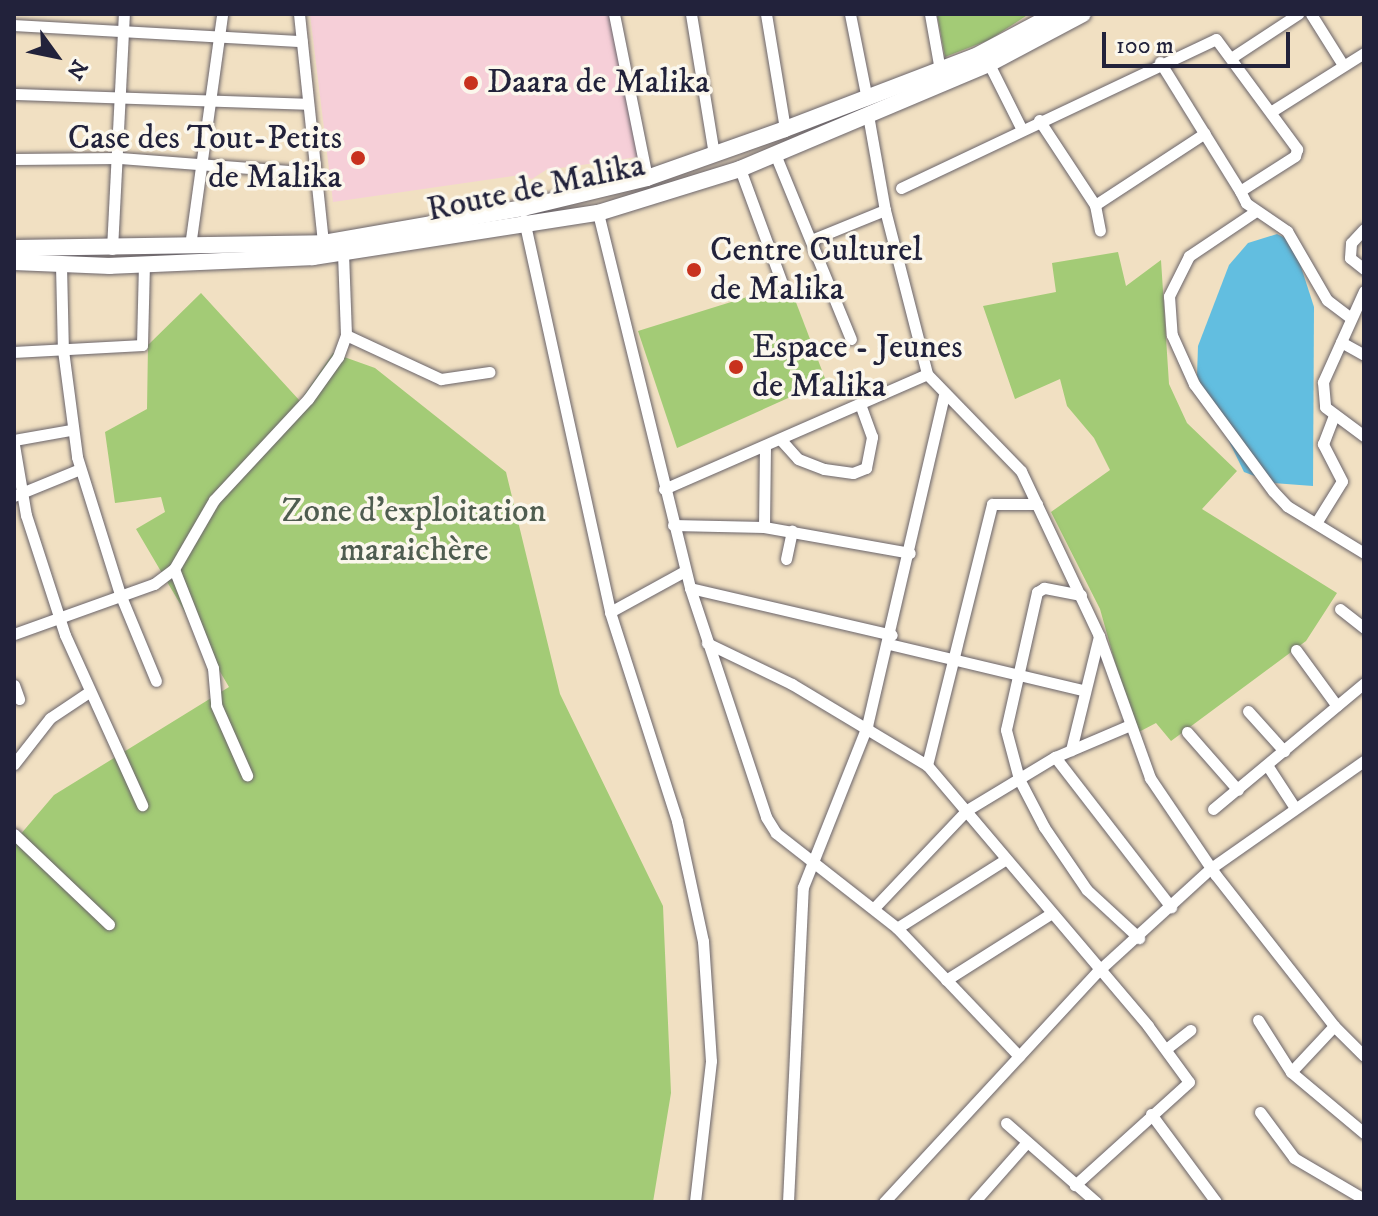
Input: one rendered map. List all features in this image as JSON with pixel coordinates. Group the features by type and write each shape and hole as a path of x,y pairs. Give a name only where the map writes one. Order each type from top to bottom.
{"main road":[{"name":"Route de Malika","path":"14,262 144,265 343,253 525,227 598,213 740,169 775,154 1055,14"},
{"name":"Route de Malika","path":"14,248 112,249 323,243 523,208 647,178 785,129 867,107 989,64 1083,14"}],"street":[{"path":"112,249 120,158 124,14"},
{"path":"190,246 222,14"},
{"path":"299,14 323,243"},
{"path":"614,14 647,178"},
{"path":"691,14 714,155"},
{"path":"766,14 785,129"},
{"path":"850,14 885,210 927,374 944,396 1021,471 1099,636 1150,778 1211,868 1334,1026 1364,1056"},
{"path":"930,14 940,70"},
{"path":"1234,56 1298,14"},
{"path":"1311,14 1343,65"},
{"path":"14,25 302,41"},
{"path":"901,188 1160,62 1216,39 1234,56 1297,152 1240,191"},
{"path":"1272,111 1364,53"},
{"path":"1160,62 1240,191 1256,211 1287,231 1327,300 1351,318"},
{"path":"989,64 1021,128"},
{"path":"14,94 121,94 308,104"},
{"path":"1039,120 1095,205 1100,231"},
{"path":"1095,205 1205,133"},
{"path":"775,154 851,339"},
{"path":"14,159 120,158 314,173"},
{"path":"740,169 782,283"},
{"path":"523,208 610,612 677,821 703,941 711,1061 695,1202"},
{"path":"811,240 885,210"},
{"path":"1256,211 1189,256 1169,296 1172,335 1194,384 1273,491 1364,553"},
{"path":"598,213 685,571 766,817 776,833 897,928 1019,1056"},
{"path":"1364,229 1351,243 1350,258 1364,269"},
{"path":"14,634 154,584 174,569 214,500 308,399 338,357 346,335 343,253"},
{"path":"61,265 63,350 71,430 80,469 120,594 156,681"},
{"path":"14,352 142,345 144,265"},
{"path":"1364,291 1323,382 1325,407 1364,436"},
{"path":"346,335 441,379 489,372"},
{"path":"1341,342 1364,355"},
{"path":"664,489 861,407 927,374"},
{"path":"788,1202 799,918 812,861 867,726 891,639 944,396"},
{"path":"781,440 798,459 824,469 853,473 866,468 872,437 861,407"},
{"path":"1316,523 1342,481 1323,444 1334,416"},
{"path":"71,430 14,443 18,495 59,617 89,692 142,805"},
{"path":"764,527 765,447"},
{"path":"18,495 80,469"},
{"path":"927,765 992,504 1037,504"},
{"path":"673,525 764,527 910,553"},
{"path":"786,559 792,531"},
{"path":"174,569 213,668 216,705 247,775"},
{"path":"610,612 685,571"},
{"path":"690,588 891,639 951,662 1082,690"},
{"path":"1081,595 1044,588 1037,592 1006,730 1019,779 1080,881 1139,938"},
{"path":"1340,609 1364,628"},
{"path":"1071,750 1082,690 1099,636"},
{"path":"707,643 867,726 927,765 1052,913 1097,972 1166,1049 1189,1082 1075,1185"},
{"path":"1296,650 1337,706"},
{"path":"1213,809 1364,683"},
{"path":"14,685 19,699"},
{"path":"14,764 50,718 89,692"},
{"path":"1248,711 1284,751"},
{"path":"874,908 967,810 1055,757 1130,725"},
{"path":"1187,732 1238,790"},
{"path":"1055,757 1171,907"},
{"path":"884,1202 1097,972 1139,938 1211,868 1364,761"},
{"path":"1267,765 1295,808"},
{"path":"14,834 109,924"},
{"path":"897,928 1006,859"},
{"path":"946,980 1052,913"},
{"path":"1258,1020 1291,1072 1364,1133"},
{"path":"1291,1072 1334,1026"},
{"path":"1166,1049 1190,1030"},
{"path":"1260,1112 1294,1158 1364,1199"},
{"path":"1151,1114 1216,1202"},
{"path":"1006,1123 1096,1202"},
{"path":"974,1202 1027,1142"}],"shaded area":[{"name":"Daara de Malika","path":"310,14 611,14 638,157 546,170 532,179 520,175 333,202"}],"green space":[{"path":"937,14 1029,14 989,40 945,57"},
{"path":"1118,252 1126,286 1161,260 1169,384 1187,423 1237,471 1202,509 1337,593 1306,641 1171,741 1156,723 1135,734 1100,609 1051,512 1110,470 1094,438 1067,406 1060,379 1015,399 983,306 1056,292 1052,263"},
{"name":"Espace - Jeunes de Malika","path":"789,284 826,381 677,448 638,331"},
{"name":"Zone d'exploitation maraichère","path":"201,293 300,401 333,353 375,368 506,472 560,694 663,906 671,1093 653,1202 14,1202 14,842 54,795 229,687 136,529 165,512 161,497 115,503 105,432 147,409 148,345"}],"water":[{"path":"1277,234 1293,242 1314,307 1313,486 1273,483 1244,472 1197,376 1198,346 1229,265 1248,243"}],"place":[{"name":"Daara de Malika","path":"471,83"},
{"name":"Case des Tout-Petits de Malika","path":"358,158"},
{"name":"Centre Culturel de Malika","path":"694,270"},
{"name":"Espace - Jeunes de Malika","path":"736,367"}]}
